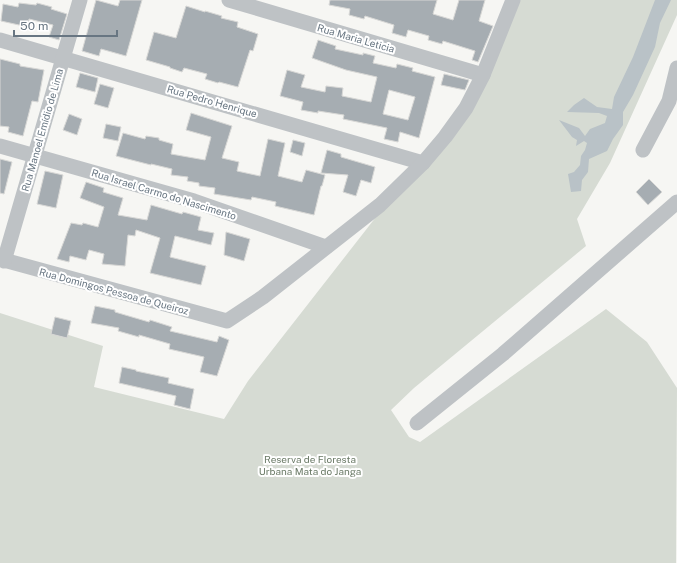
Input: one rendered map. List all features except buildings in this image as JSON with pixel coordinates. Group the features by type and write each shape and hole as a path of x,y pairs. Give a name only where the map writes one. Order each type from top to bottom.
{"street":[{"name":"Rua Manoel Emídio de Lima","path":"2,260 80,0"},
{"name":"Rua Maria Leticia","path":"229,0 483,75"},
{"path":"326,247 380,205 423,162 445,137 466,108 483,75 513,0"},
{"name":"Rua Pedro Henrique","path":"0,40 423,162"},
{"path":"643,150 669,101 677,68"},
{"name":"Rua Israel Carmo do Nascimento","path":"0,146 194,201 326,247"},
{"path":"417,423 503,354 677,202"},
{"name":"Rua Domingos Pessoa de Queiroz","path":"2,260 227,321 263,297 326,247"}],"green space":[{"name":"Reserva de Floresta Urbana Mata do Janga","path":"516,0 677,0 677,15 610,163 577,219 586,246 414,388 391,410 409,437 420,442 606,309 647,342 677,388 676,563 0,563 0,313 103,346 94,387 224,419 248,381 486,76"}],"shaded area":[{"path":"655,0 671,0 660,23 655,47 633,95 623,112 623,125 607,151 589,159 588,172 582,180 581,191 571,192 568,174 574,172 580,165 581,156 587,143 584,141 576,146 577,140 572,137 559,120 579,128 585,136 590,129 605,123 607,116 599,113 567,112 584,98 597,107 612,109 614,97 633,57"}]}
